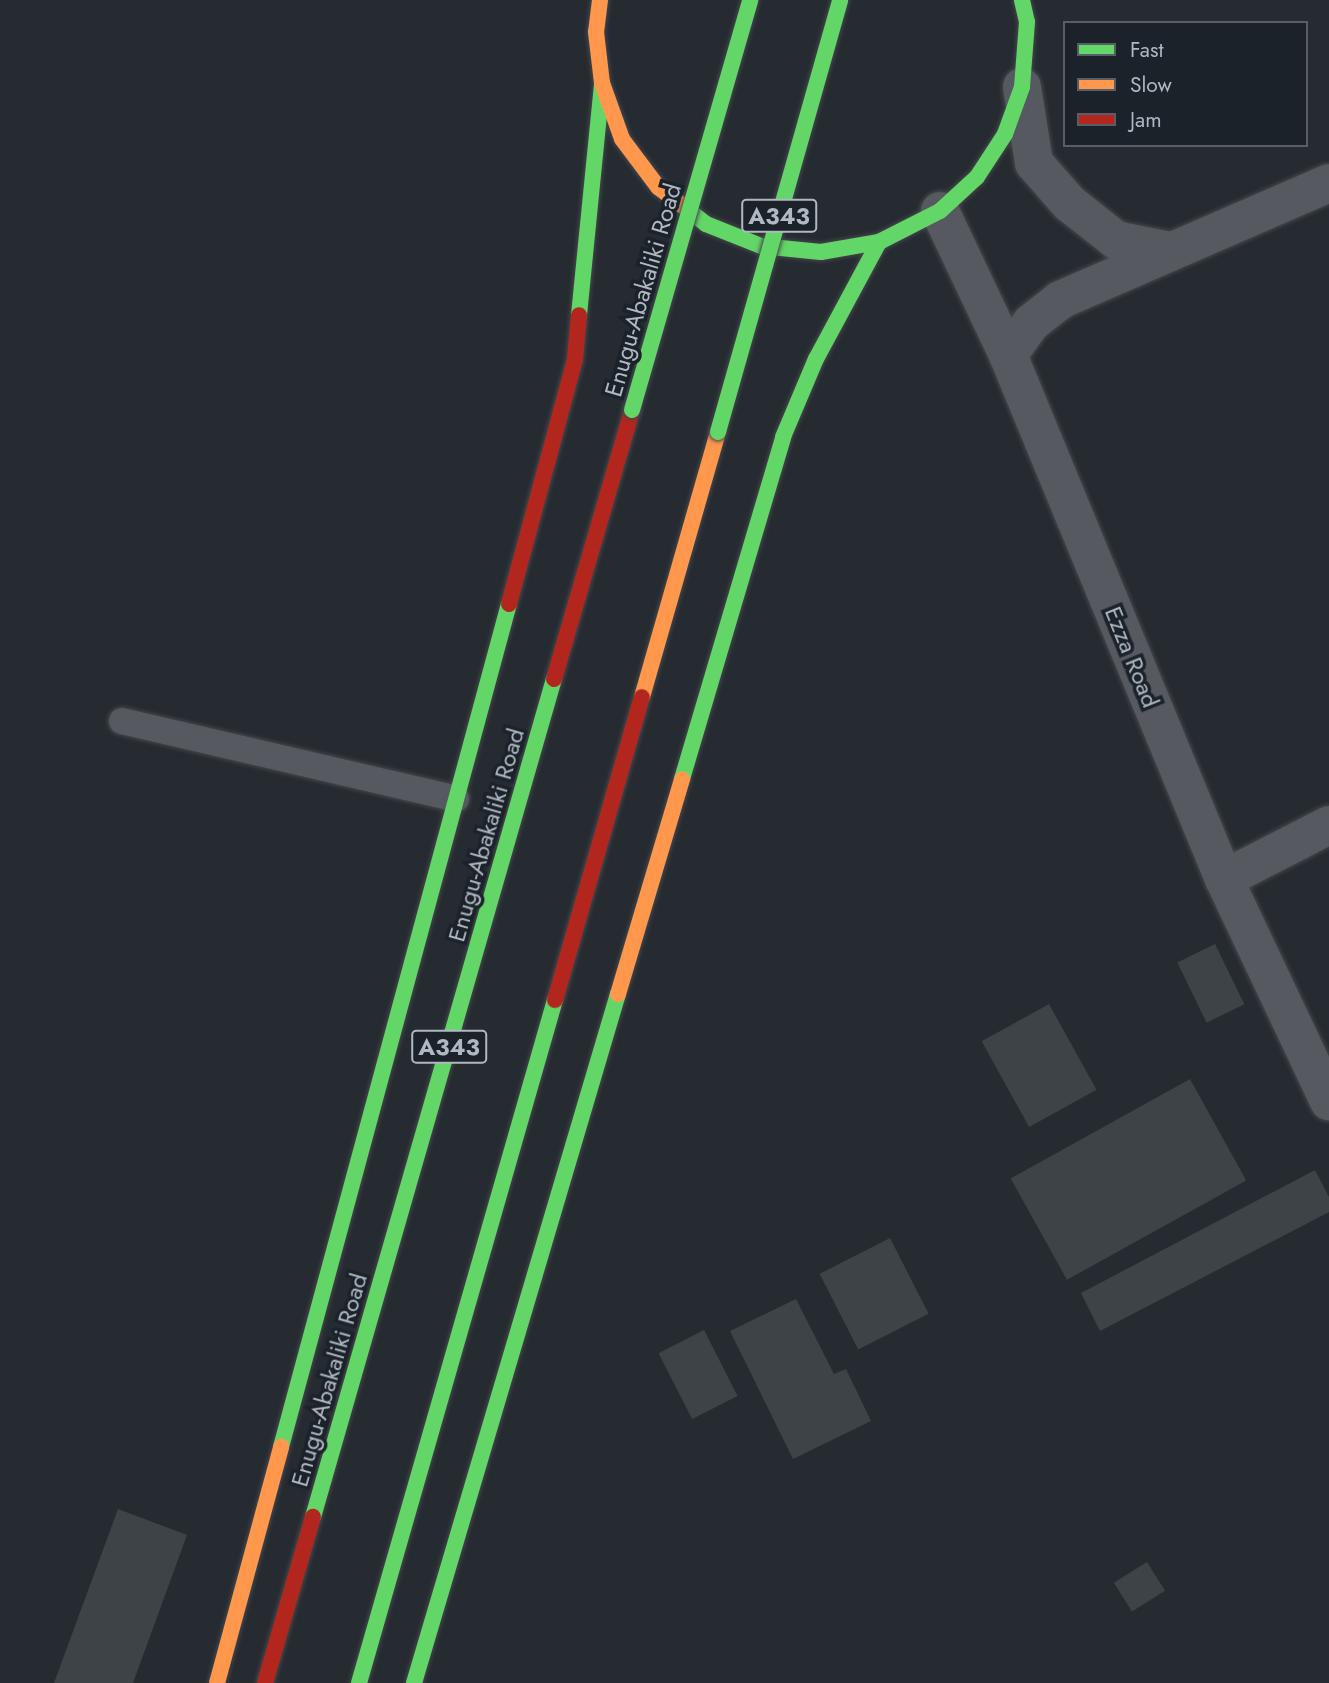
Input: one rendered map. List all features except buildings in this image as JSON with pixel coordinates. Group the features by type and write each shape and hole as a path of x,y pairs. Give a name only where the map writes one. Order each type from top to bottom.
{"main road":[{"path":"217,1683 575,359 602,83 596,32 600,0"},
{"name":"Enugu-Abakaliki Road","path":"265,1683 750,0"},
{"name":"A343","path":"359,1683 840,0"},
{"path":"602,83 622,138 658,187 706,224 761,246 809,251 879,242 940,211 977,177 1005,134 1022,87 1027,22 1022,0"},
{"path":"414,1683 783,437 816,359 879,242"}],"street":[{"path":"1022,87 1034,163 1069,203 1116,240 1170,251"},
{"path":"1008,355 1031,323 1060,300 1329,183"},
{"name":"Ezza Road","path":"940,211 1008,355 1224,879 1329,1101"},
{"path":"1224,879 1329,825"}],"lane":[{"path":"122,721 456,799"}],"traffic: fast":[{"path":"632,410 750,0"},
{"path":"718,432 840,0"},
{"path":"683,206 706,224 761,246 821,252 879,242 940,211 977,177 1005,134 1022,87 1027,22 1022,0"},
{"path":"579,315 602,83"},
{"path":"682,779 783,437 816,359 879,242"},
{"path":"281,1447 509,604"},
{"path":"313,1517 554,679"},
{"path":"414,1683 618,994"},
{"path":"359,1683 555,1000"}],"traffic: slow":[{"path":"600,0 596,32 602,83 622,139 658,187 683,206"},
{"path":"642,697 718,432"},
{"path":"618,994 682,779"},
{"path":"217,1683 281,1447"}],"traffic: jam":[{"path":"509,604 575,359 579,315"},
{"path":"554,679 632,410"},
{"path":"555,1000 642,697"},
{"path":"265,1683 313,1517"}]}
